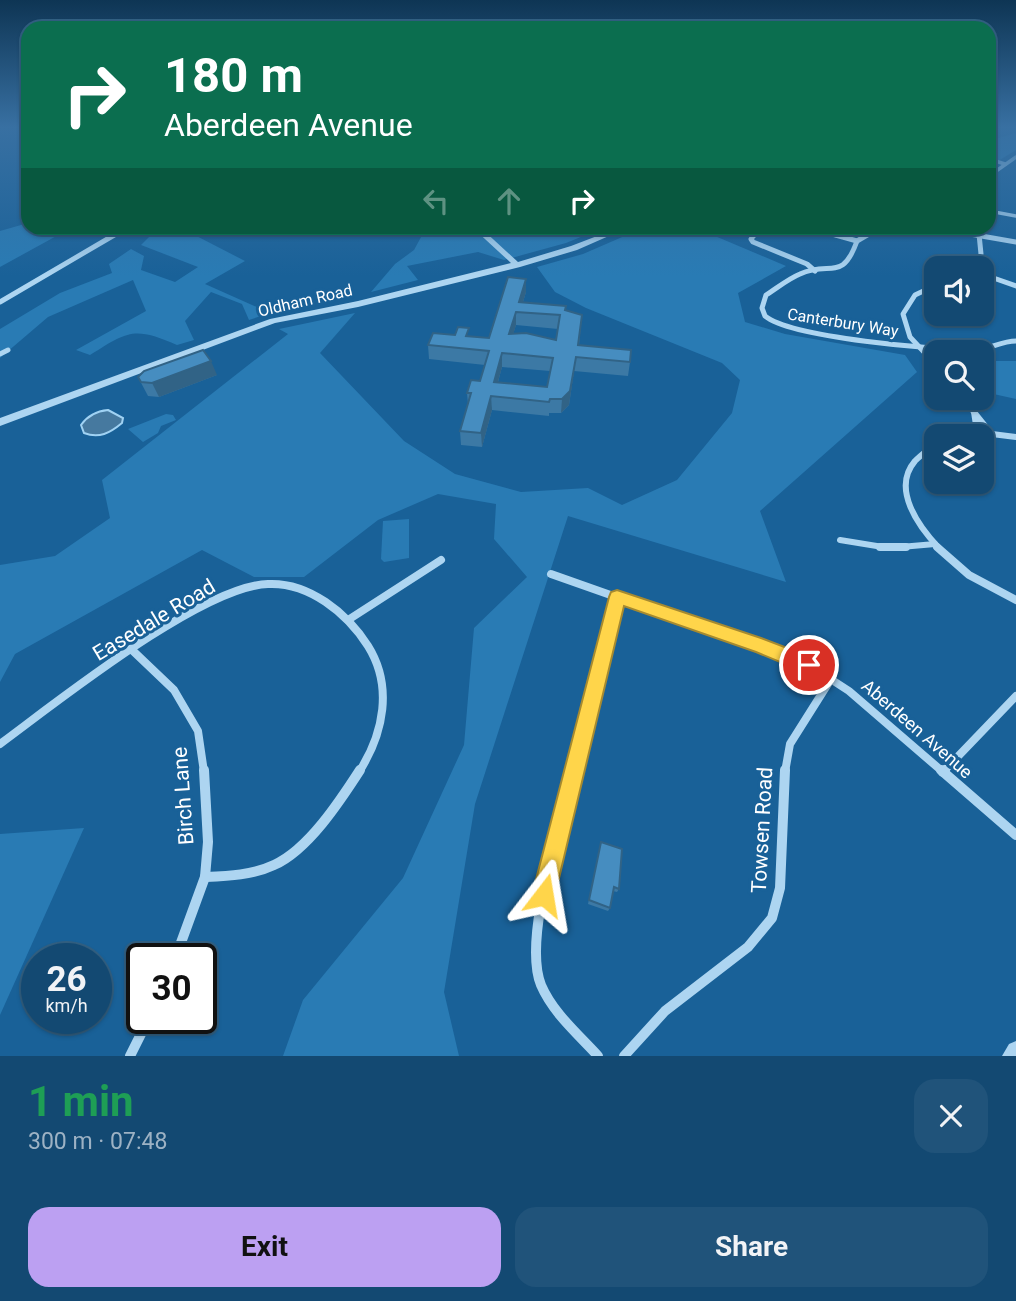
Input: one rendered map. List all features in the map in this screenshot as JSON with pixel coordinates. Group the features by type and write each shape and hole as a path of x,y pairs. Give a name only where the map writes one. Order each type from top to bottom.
{"street":[{"path":"996,212 1016,216"},
{"path":"0,302 115,235"},
{"path":"485,235 517,265"},
{"name":"Oldham Road","path":"0,422 144,367 287,317 358,304 517,265 574,248 606,235"},
{"path":"755,235 751,239 753,242 807,264 815,271"},
{"path":"834,235 857,241"},
{"name":"Canterbury Way","path":"868,235 857,241 849,261 834,268 792,277 766,295 762,307 766,317 781,326 810,332 914,345"},
{"path":"973,235 1016,242"},
{"path":"979,236 980,256"},
{"path":"994,278 1016,286"},
{"path":"924,291 915,295 905,309 904,324 914,345 924,354"},
{"path":"914,345 978,350 1000,342 1016,341"},
{"path":"0,354 8,350"},
{"path":"973,410 986,424"},
{"path":"994,435 1016,437"},
{"path":"924,453 905,478 904,492 909,507 935,544 973,579 1016,600"},
{"path":"840,540 889,548 935,544"},
{"path":"348,620 441,560"},
{"name":"Aberdeen Avenue","path":"551,574 793,657 831,679 875,712 1016,835"},
{"name":"Easedale Road","path":"0,744 131,649 208,604 256,585 288,585 316,594 348,620 374,653 382,678 383,720 372,754 350,789 298,850 273,866 235,876 205,877"},
{"path":"598,1056 548,999 541,986 533,952 537,921 617,597"},
{"name":"Birch Lane","path":"131,649 174,690 198,731 206,785 208,842 205,877 181,943"},
{"name":"Towsen Road","path":"624,1056 665,1011 748,947 772,919 780,888 786,756 790,744 831,679"},
{"path":"943,772 1016,696"},
{"path":"130,1056 141,1034"},
{"path":"1012,1056 1016,1051"}],"shaded area":[{"path":"21,225 21,235 58,235 0,267 0,231"},
{"path":"151,235 195,235 245,261 205,284 270,313 249,320 242,304 211,292 185,321 194,340 177,345 141,333 123,336 90,355 76,350 146,311 133,280 48,317 0,358 0,329 60,293 112,273 109,264 131,249 144,256 141,270 175,282 198,267 141,245"},
{"path":"422,235 586,235 504,260 478,252 407,266 418,280 371,292 395,264 414,250"},
{"path":"627,235 713,235 786,266 738,293 745,322 785,334 905,355 917,372 760,511 786,582 568,516 475,804 444,992 459,1056 283,1056 303,1000 403,878 464,745 474,628 527,577 494,539 496,504 438,494 378,520 304,577 254,577 202,550 15,654 0,682 0,565 55,556 110,518 102,480 288,334 279,329 355,313 320,353 404,441 455,474 521,492 588,488 622,505 677,480 732,413 740,380 722,363 586,308 555,292 537,267 583,254"},
{"path":"994,361 1016,361 1016,399 994,394"},
{"path":"108,410 123,418 122,423 104,434 84,433 81,425 87,419"},
{"path":"166,414 173,415 176,420 161,426 158,433 143,442 128,429"},
{"path":"409,519 409,558 384,562 381,559 383,521"},
{"path":"84,828 32,943 21,943 21,968 0,1015 0,834"}],"building":[{"path":"508,277 526,279 519,302 566,306 565,310 582,315 578,345 631,350 630,362 576,357 570,391 562,399 550,399 549,402 491,396 481,433 460,431 471,393 467,393 471,380 480,381 489,351 428,345 433,333 455,335 458,327 469,328 466,336 489,338","holes":["516,312 560,315 556,340 526,333 509,334","502,353 553,358 547,387 494,382"]},
{"path":"203,350 211,361 152,383 141,382 138,377 144,371"},
{"path":"601,842 622,849 619,889 614,887 610,908 589,900"}],"route":[{"path":"544,895 617,597 793,657 809,665"}]}
